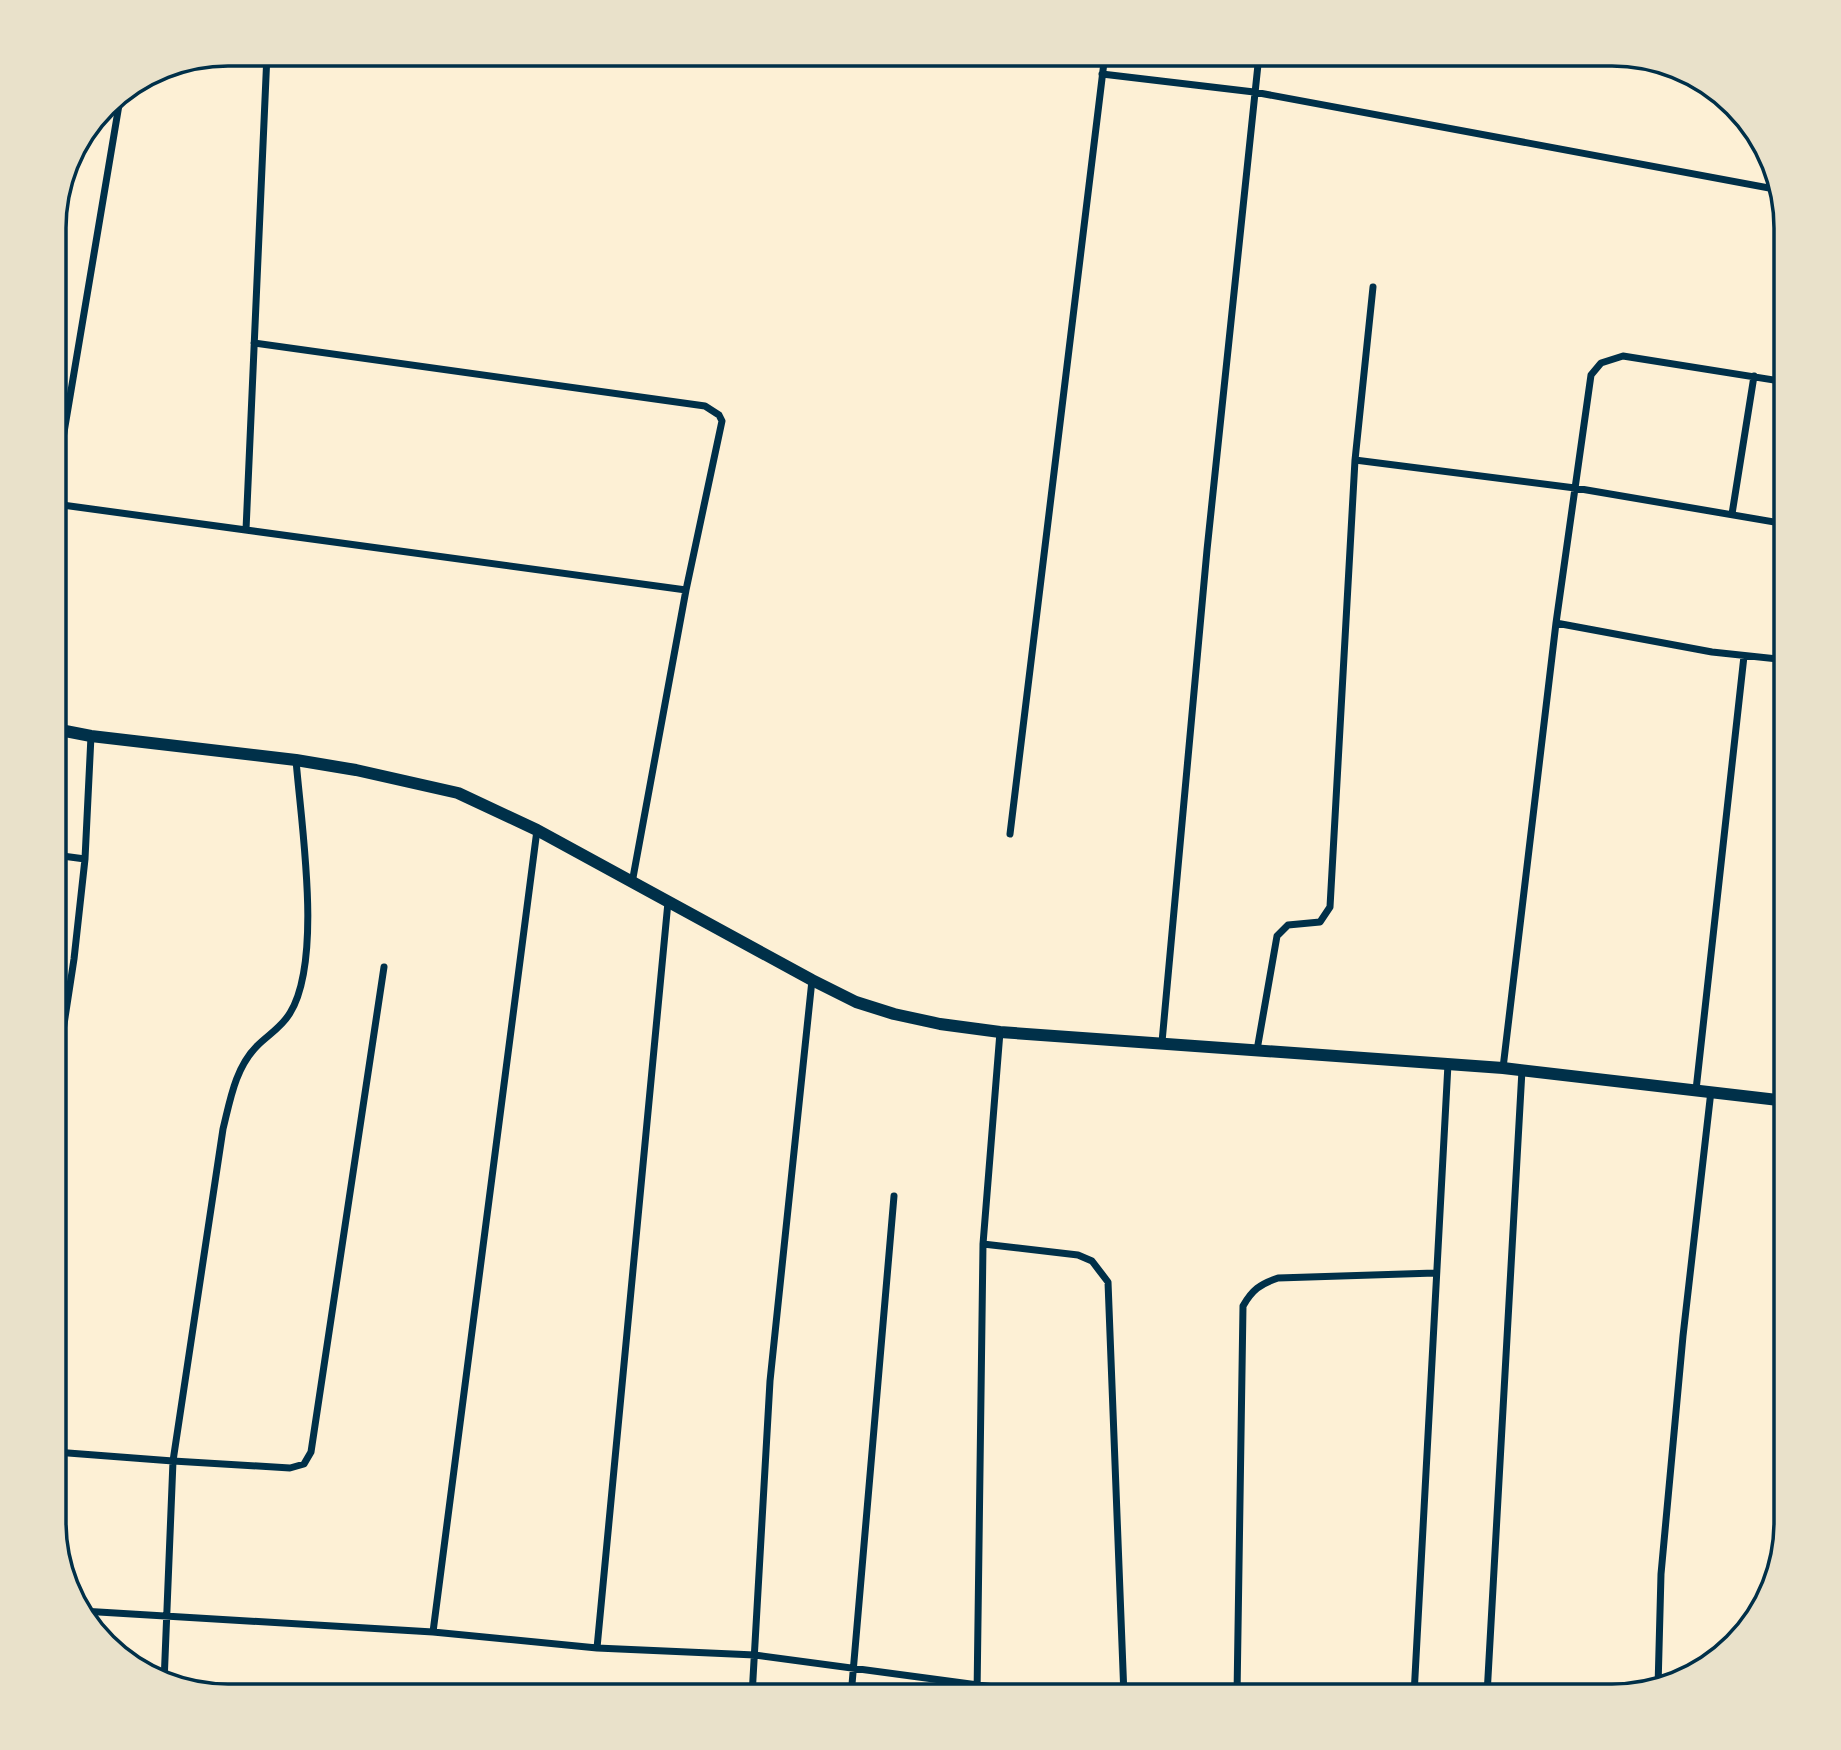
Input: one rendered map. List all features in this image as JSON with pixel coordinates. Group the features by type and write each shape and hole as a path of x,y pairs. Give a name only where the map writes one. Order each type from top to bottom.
{"street":[{"path":"1010,834 1103,66"},
{"path":"1163,1042 1207,550 1258,66"},
{"path":"246,530 266,67"},
{"path":"1102,74 1255,92 1769,188"},
{"path":"67,415 118,110"},
{"path":"1256,1050 1277,936 1288,925 1320,922 1330,907 1355,460 1373,287"},
{"path":"254,342 705,406 719,415 722,421 686,590 632,883"},
{"path":"1503,1068 1556,623 1591,375 1601,363 1623,356 1774,380"},
{"path":"1732,514 1754,376"},
{"path":"1355,460 1575,488 1774,522"},
{"path":"67,506 686,590"},
{"path":"1556,623 1744,656 1774,659"},
{"path":"1696,1090 1744,656"},
{"path":"67,731 296,760 356,770 458,793 537,830 856,1002 940,1024 1000,1032 1448,1063 1774,1099"},
{"path":"67,1001 85,859 91,736"},
{"path":"164,1670 173,1461 223,1129 233,1089 244,1063 291,1012 301,985 309,931 296,760"},
{"path":"433,1632 537,830"},
{"path":"67,857 85,859"},
{"path":"597,1648 668,902"},
{"path":"67,1453 290,1468 304,1464 311,1452 384,967"},
{"path":"752,1684 770,1381 812,980"},
{"path":"978,1684 983,1244 1000,1032"},
{"path":"1415,1684 1448,1063"},
{"path":"1488,1684 1522,1070"},
{"path":"1658,1677 1661,1574 1682,1336 1711,1091"},
{"path":"852,1684 894,1196"},
{"path":"983,1244 1078,1255 1091,1261 1108,1282 1124,1684"},
{"path":"1237,1684 1243,1306 1251,1291 1278,1278 1435,1273"},
{"path":"94,1612 433,1632 597,1648 755,1655 971,1684"}]}
